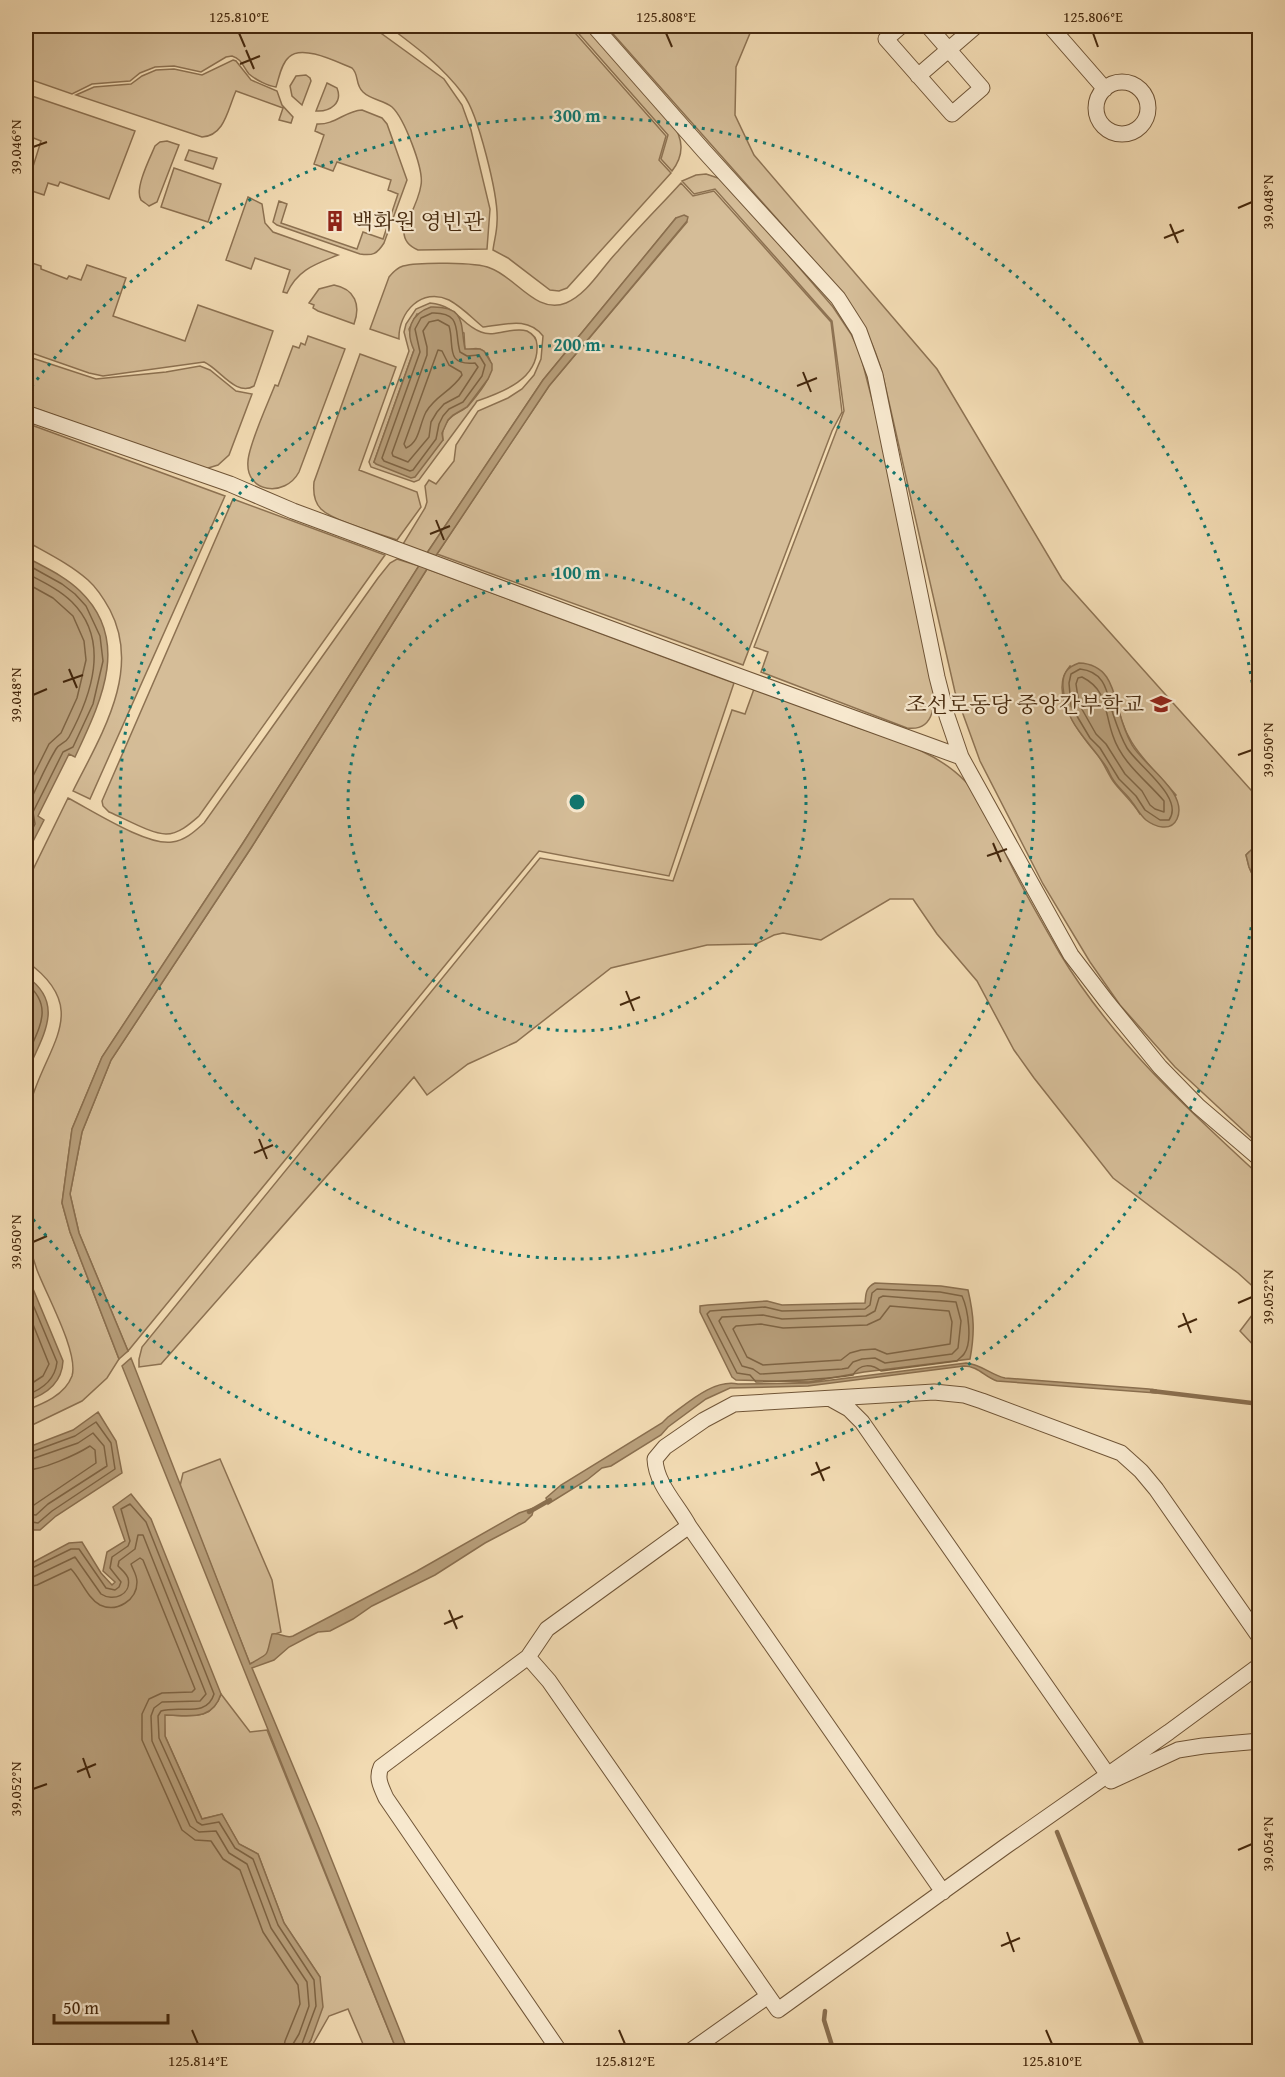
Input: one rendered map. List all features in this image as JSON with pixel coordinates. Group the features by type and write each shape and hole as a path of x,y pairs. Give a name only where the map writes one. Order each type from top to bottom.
{"street":[{"path":"594,26 838,298 859,331 875,375 938,677 947,716 961,757 1071,955 1160,1067 1198,1107 1260,1159"},
{"path":"901,26 886,39 952,114 982,88 928,26"},
{"path":"918,76 976,26"},
{"path":"1050,26 1105,88"},
{"path":"1118,82 1126,82 1141,90 1149,105 1144,132 1123,135 1107,130 1101,123 1096,107 1098,98 1105,88 1118,82"},
{"path":"26,413 230,484 293,511 961,757"},
{"path":"943,1892 689,1526 656,1471 655,1459 665,1447 704,1420 734,1404 934,1392 964,1395 1120,1453 1141,1470 1260,1638"},
{"path":"831,1398 849,1409 862,1422 1108,1775"},
{"path":"560,2052 386,1798 378,1774 381,1767 528,1657 547,1629 689,1526"},
{"path":"528,1657 549,1681 778,2010 1260,1665"},
{"path":"1076,1797 1178,1750 1260,1741"},
{"path":"689,2052 768,1996"}],"shaded area":[{"path":"26,26 371,26 444,79 462,105 471,130 490,209 487,249 418,250 407,242 404,229 421,185 416,156 397,113 389,105 363,92 352,68 320,55 295,53 284,63 276,87 249,74 240,61 232,56 226,57 201,72 174,66 155,67 140,73 130,81 92,84 72,94 26,78"},
{"path":"388,26 569,26 666,136 659,160 671,173 567,288 559,291 550,290 508,258 493,250 497,226 495,194 481,136 463,94 437,65"},
{"path":"572,26 587,26 672,122 680,140 681,153 672,171 661,159 668,135"},
{"path":"606,26 753,26 736,67 735,115 754,155 937,369 1062,579 1259,799 1259,851 1249,852 1246,855 1257,885 1259,910 1259,1145 1175,1067 1120,1005 1090,962 1043,884 980,761 955,692 883,376 866,331 841,291","holes":["1070,666 1116,696 1119,713 1130,740 1176,795 1140,814 1113,781 1101,759 1074,724 1064,700 1062,688 1064,676"]},
{"path":"233,60 251,80 277,91 282,105 293,117 291,123 279,120 283,108 236,91 221,126 216,132 202,137 76,95 94,87 131,84 156,70 174,69 202,75"},
{"path":"306,75 311,81 302,105 292,96 290,86 296,76"},
{"path":"327,83 337,88 337,102 326,110 316,111"},
{"path":"26,94 135,131 109,199 60,182 58,186 48,183 44,195 26,189 41,141 26,135"},
{"path":"362,110 382,118 387,124 407,180 384,243 377,252 368,255 273,222 279,201 287,204 281,223 357,249 363,232 383,239 398,194 388,190 391,180 337,162 333,171 314,164 324,135 315,131 317,124"},
{"path":"167,141 179,145 157,202 149,206 141,200 139,195 141,181 155,146"},
{"path":"189,150 217,158 213,169 185,160"},
{"path":"174,168 221,184 208,222 161,207"},
{"path":"706,174 724,180 833,307 851,334 860,353 876,415 933,680 932,713 924,725 917,728 907,728 761,672 768,652 754,647 844,411 832,321 715,189 694,194 682,181 696,175"},
{"path":"681,183 693,196 714,191 831,322 842,412 832,431 743,665 437,554 549,386 687,222 676,218 543,380 427,553 403,544 425,508 427,502 425,486 429,480 436,484 454,461 456,445 478,411 522,389 534,375 541,359 543,336 537,330 523,324 483,327 463,309 439,297 430,297 413,304 403,320 399,339 370,329 389,277 403,266 447,263 483,266 500,273 536,300 555,305 566,303 588,287 612,257"},
{"path":"248,197 262,204 265,223 273,232 338,255 302,273 287,293 283,292 290,270 255,258 251,269 226,260"},
{"path":"26,261 67,279 69,276 81,280 87,265 126,278 113,316 185,341 198,305 273,331 254,386 241,388 234,385 204,362 103,376 26,351"},
{"path":"334,285 347,290 354,299 357,310 354,324 318,311 313,308 314,305 309,303 319,289"},
{"path":"430,303 439,305 453,311 474,329 486,333 527,331 534,336 537,345 536,357 526,375 508,388 477,401 419,480 414,482 371,467 369,462 409,351 404,332 406,324 416,309","holes":["417,314 464,333 465,350 476,348 482,350 490,361 491,368 483,388 467,407 449,419 444,428 443,440 374,462 414,350 409,329"]},
{"path":"308,336 345,349 299,472 285,486 267,488 253,480 249,472 249,454 255,434 275,385 278,386 293,346 299,348 301,343 305,345"},
{"path":"360,354 396,367 359,470 417,492 421,507 397,540 327,514 314,497 314,482"},
{"path":"26,356 96,379 200,366 210,370 236,391 252,394 229,455 218,465 205,469 26,405"},
{"path":"26,423 225,496 90,799 73,791 95,748 114,702 120,679 122,656 119,633 110,610 91,583 66,564 26,541"},
{"path":"233,499 385,555 199,816 176,832 160,833 145,829 109,812 103,806 102,801"},
{"path":"397,559 419,566 243,843 102,1057 72,1129 62,1203 70,1232 119,1359 107,1378 82,1401 26,1428 26,1410 59,1394 69,1383 73,1366 66,1339 35,1263 27,1227 24,1160 29,1108 53,1048 59,1030 61,1013 58,996 47,979 26,961 26,884 68,798 120,826 161,842 182,839 204,823 378,578 390,563"},
{"path":"427,569 734,683 669,876 539,851 128,1351 79,1233 70,1194 82,1132 111,1060 251,848"},
{"path":"754,689 928,754 954,771 972,789 1059,952 1102,1014 1177,1098 1259,1175 1259,1292 1238,1273 1113,1178 1034,1078 1014,1050 977,981 937,934 913,899 890,899 821,940 783,933 756,944 707,945 611,968 516,1042 468,1064 427,1095 414,1077 161,1364 139,1367 142,1347 540,858 673,881 732,710 745,714"},
{"path":"1259,1306 1259,1351 1240,1331"},
{"path":"220,1459 272,1580 281,1632 272,1635 270,1649 266,1656 250,1664 180,1486 183,1473"},
{"path":"221,1694 250,1732 267,1730 397,2051 366,2051 348,2009 329,2016 309,2051 304,2051 311,2040 320,1977 284,1923 258,1854 239,1844 222,1814 202,1819 165,1736 164,1715 191,1716 206,1713 217,1703"}],"water":[{"path":"684,215 688,217 687,221 549,386 427,569 251,848 111,1060 82,1132 70,1194 79,1233 128,1351 119,1359 70,1232 62,1203 72,1129 102,1057 243,843 427,553 543,380 676,218"},
{"path":"431,307 451,310 456,314 462,325 465,349 484,351 492,364 492,370 467,407 448,420 442,433 443,440 415,477 411,478 374,462 414,350 410,336 411,324 418,314"},
{"path":"26,557 61,576 80,591 96,610 105,630 108,651 106,672 94,715 75,757 69,754 38,816 44,820 26,855"},
{"path":"1079,663 1097,668 1108,679 1132,745 1164,780 1177,799 1179,809 1177,819 1171,826 1158,826 1144,818 1116,784 1072,721 1065,700 1063,682 1066,672"},
{"path":"1252,849 1259,851 1259,910 1257,885 1246,855"},
{"path":"26,976 39,987 46,999 48,1011 43,1036 26,1075"},
{"path":"26,1272 63,1361 56,1382 46,1392 26,1401"},
{"path":"875,1283 941,1286 968,1290 973,1324 970,1359 864,1372 809,1382 736,1380 732,1377 700,1312 700,1306 767,1301 782,1305 865,1303 868,1289"},
{"path":"131,1358 250,1664 267,1653 272,1634 293,1636 417,1571 519,1513 534,1508 532,1515 525,1522 485,1543 435,1575 372,1606 330,1631 318,1632 289,1647 274,1660 252,1668 408,2051 397,2051 122,1366"},
{"path":"966,1363 1005,1378 1149,1389 1156,1390 1156,1393 997,1381 969,1366 808,1386 730,1388 706,1399 668,1427 661,1435 611,1466 602,1468 548,1504 546,1498 561,1485 662,1423 692,1399 719,1385 808,1383"},
{"path":"98,1412 116,1441 122,1473 56,1516 40,1530 29,1530 26,1521 26,1448 73,1430"},
{"path":"131,1494 151,1519 221,1694 217,1703 206,1713 191,1716 165,1715 165,1736 202,1819 222,1814 239,1844 258,1854 284,1923 320,1977 323,2007 311,2040 304,2051 26,2051 26,1566 69,1543 82,1542 101,1573 112,1585 115,1582 103,1571 107,1552 125,1541 113,1507"}],"waterway":[{"path":"1152,1391 1260,1404"},
{"path":"529,1512 550,1500"},
{"path":"1057,1832 1145,2052"},
{"path":"825,2011 824,2020 834,2052"}],"place":[{"name":"백화원 영빈관","path":"335,221"},
{"name":"조선로동당 중앙간부학교","path":"1161,704"}]}
